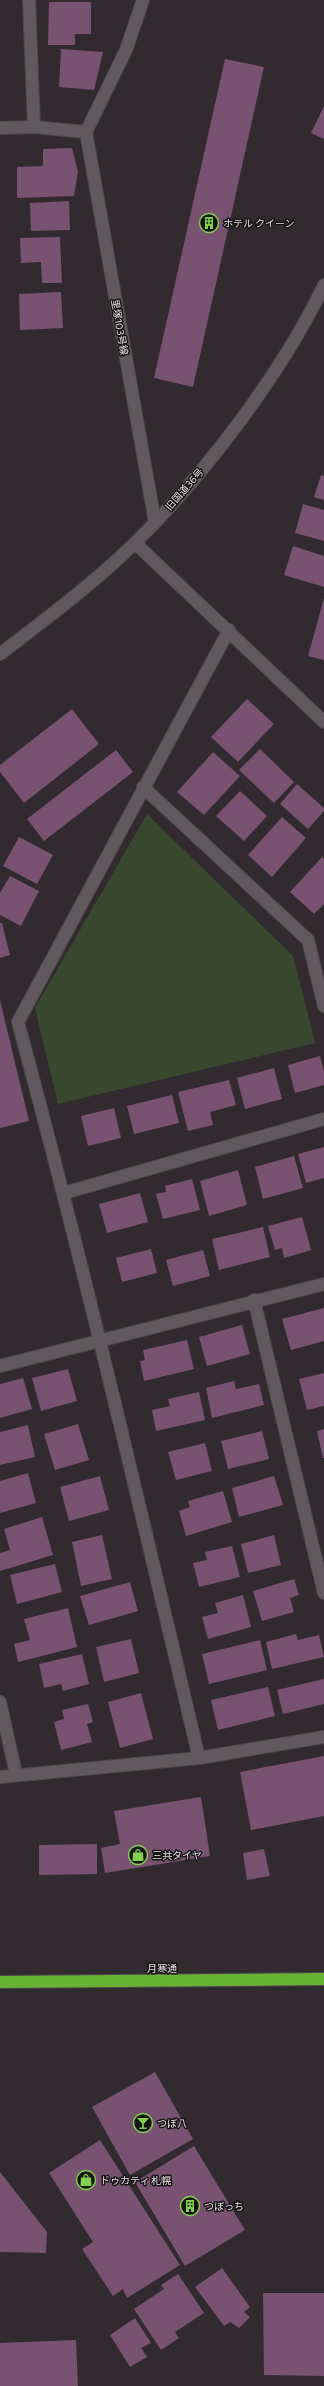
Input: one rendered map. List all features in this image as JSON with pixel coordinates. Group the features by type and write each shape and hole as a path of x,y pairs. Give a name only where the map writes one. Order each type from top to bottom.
{"highway":[{"name":"月寒通","path":"0,1982 324,1979"}],"street":[{"path":"29,0 34,127"},
{"path":"0,128 34,127 86,132 126,50 143,0"},
{"name":"里塚103号線","path":"86,132 155,522"},
{"name":"旧国道36号","path":"0,654 62,607 135,543 155,522 238,422 275,369 323,291"},
{"path":"135,543 229,630 324,722"},
{"path":"199,1758 101,1341 64,1193 18,1022 143,787 229,630"},
{"path":"143,787 308,940 324,1006"},
{"path":"64,1193 324,1119"},
{"path":"0,1366 101,1341 254,1300 324,1284"},
{"path":"254,1300 324,1593"},
{"path":"0,1702 16,1774"},
{"path":"0,1777 16,1774 199,1758 324,1737"}],"green space":[{"path":"147,814 293,956 315,1043 58,1104 35,1008"}],"building":[{"path":"49,2 91,2 91,34 75,34 75,45 48,45"},
{"path":"61,49 103,52 94,90 59,87"},
{"name":"ホテル クイーン","path":"225,59 264,67 193,387 154,378"},
{"path":"324,106 324,139 311,133"},
{"path":"72,148 78,172 74,196 17,198 17,167 43,166 43,149"},
{"path":"69,201 70,230 31,231 30,203"},
{"path":"60,237 62,283 42,283 41,262 21,263 20,238"},
{"path":"61,292 63,328 20,330 19,294"},
{"path":"321,475 324,476 324,500 314,497"},
{"path":"303,504 324,510 324,541 295,533"},
{"path":"293,546 324,556 324,587 284,575"},
{"path":"324,598 324,660 308,656"},
{"path":"247,699 274,724 238,762 211,737"},
{"path":"72,709 99,744 24,803 0,772 0,765"},
{"path":"260,749 294,782 274,803 239,770"},
{"path":"116,750 133,772 44,841 27,819"},
{"path":"213,752 240,776 204,815 177,792"},
{"path":"297,784 324,808 324,811 308,829 280,804"},
{"path":"240,791 267,816 244,841 216,816"},
{"path":"282,817 306,838 272,877 248,855"},
{"path":"19,837 53,855 37,884 3,866"},
{"path":"322,857 324,859 324,904 314,914 290,892"},
{"path":"10,876 39,891 21,926 0,915 0,893"},
{"path":"0,923 2,923 10,955 0,958"},
{"path":"0,1000 29,1121 0,1128"},
{"path":"320,1056 324,1072 324,1085 295,1093 288,1065"},
{"path":"274,1068 282,1099 245,1109 237,1078"},
{"path":"229,1080 236,1105 210,1112 213,1125 188,1131 178,1092"},
{"path":"172,1095 179,1123 134,1134 127,1106"},
{"path":"114,1108 121,1138 88,1146 81,1116"},
{"path":"324,1147 324,1178 306,1183 298,1154"},
{"path":"294,1156 303,1188 263,1199 255,1167"},
{"path":"238,1170 247,1205 209,1216 200,1181"},
{"path":"192,1179 200,1210 163,1219 156,1194 166,1192 165,1186"},
{"path":"140,1193 148,1222 107,1233 99,1204"},
{"path":"302,1217 311,1250 284,1258 282,1248 275,1250 268,1226"},
{"path":"263,1227 270,1257 219,1270 212,1239"},
{"path":"151,1249 157,1273 122,1282 116,1258"},
{"path":"203,1250 210,1276 173,1286 166,1260"},
{"path":"324,1308 324,1341 291,1350 282,1319"},
{"path":"242,1325 250,1354 207,1366 199,1337"},
{"path":"187,1340 194,1369 144,1381 140,1361 145,1360 143,1350"},
{"path":"68,1369 77,1401 41,1411 32,1378"},
{"path":"324,1373 324,1406 307,1410 299,1379"},
{"path":"23,1378 32,1409 0,1418 0,1384"},
{"path":"234,1381 236,1389 259,1384 264,1405 212,1418 206,1388"},
{"path":"199,1392 205,1420 156,1431 152,1410 170,1406 168,1399"},
{"path":"78,1424 89,1460 55,1470 44,1434"},
{"path":"28,1425 35,1457 0,1465 0,1432"},
{"path":"324,1429 324,1458 323,1458 317,1431"},
{"path":"262,1431 269,1459 228,1469 221,1441"},
{"path":"205,1443 212,1471 176,1480 168,1452"},
{"path":"28,1473 36,1503 0,1513 0,1481"},
{"path":"100,1476 109,1510 69,1521 60,1487"},
{"path":"274,1476 283,1505 239,1517 232,1488"},
{"path":"223,1491 232,1522 186,1536 179,1511 190,1507 188,1501"},
{"path":"42,1517 53,1555 0,1571 0,1553 10,1550 4,1529"},
{"path":"102,1535 112,1579 81,1586 72,1542"},
{"path":"274,1535 281,1565 248,1573 241,1544"},
{"path":"232,1546 240,1577 199,1587 193,1563 207,1560 205,1552"},
{"path":"55,1564 62,1592 17,1604 10,1575"},
{"path":"294,1579 299,1595 290,1598 294,1612 262,1621 253,1591"},
{"path":"130,1582 138,1611 89,1625 80,1596"},
{"path":"243,1595 251,1627 208,1639 202,1617 218,1613 215,1603"},
{"path":"68,1608 77,1647 18,1662 14,1644 30,1640 24,1619"},
{"path":"296,1634 298,1640 319,1635 324,1657 272,1669 266,1642"},
{"path":"131,1639 139,1673 104,1682 96,1647"},
{"path":"260,1640 267,1670 209,1684 202,1654"},
{"path":"82,1654 89,1684 63,1691 61,1684 44,1688 39,1664"},
{"path":"324,1679 324,1704 283,1714 277,1690"},
{"path":"268,1687 275,1716 218,1730 211,1700"},
{"path":"141,1693 153,1739 120,1748 108,1702"},
{"path":"88,1704 93,1722 87,1724 92,1742 61,1750 54,1722 64,1719 62,1710"},
{"path":"324,1756 324,1816 251,1830 240,1772"},
{"path":"201,1797 210,1856 105,1873 101,1848 120,1844 114,1811"},
{"path":"97,1844 97,1874 39,1875 39,1845"},
{"path":"264,1849 270,1876 247,1880 243,1853"},
{"name":"つぼ八","path":"155,2072 193,2139 130,2175 92,2107"},
{"path":"100,2140 180,2265 127,2298 123,2289 113,2296 82,2249 93,2242 49,2173"},
{"name":"つぼっち","path":"194,2146 245,2230 185,2266 135,2182"},
{"path":"0,2172 47,2232 46,2253 0,2252"},
{"path":"222,2268 250,2307 244,2312 250,2317 239,2328 230,2322 224,2326 195,2287"},
{"path":"178,2274 204,2313 175,2332 179,2338 161,2350 134,2309 164,2289 161,2285"},
{"path":"263,2293 324,2293 324,2376 264,2375"},
{"path":"135,2318 151,2343 141,2348 147,2357 130,2367 110,2335"},
{"path":"76,2340 78,2386 0,2386 0,2343"}],"place":[{"name":"ホテル クイーン","path":"209,223"},
{"name":"三共タイヤ","path":"138,1855"},
{"name":"つぼ八","path":"143,2123"},
{"name":"ドゥカティ 札幌","path":"86,2180"},
{"name":"つぼっち","path":"190,2206"}]}
